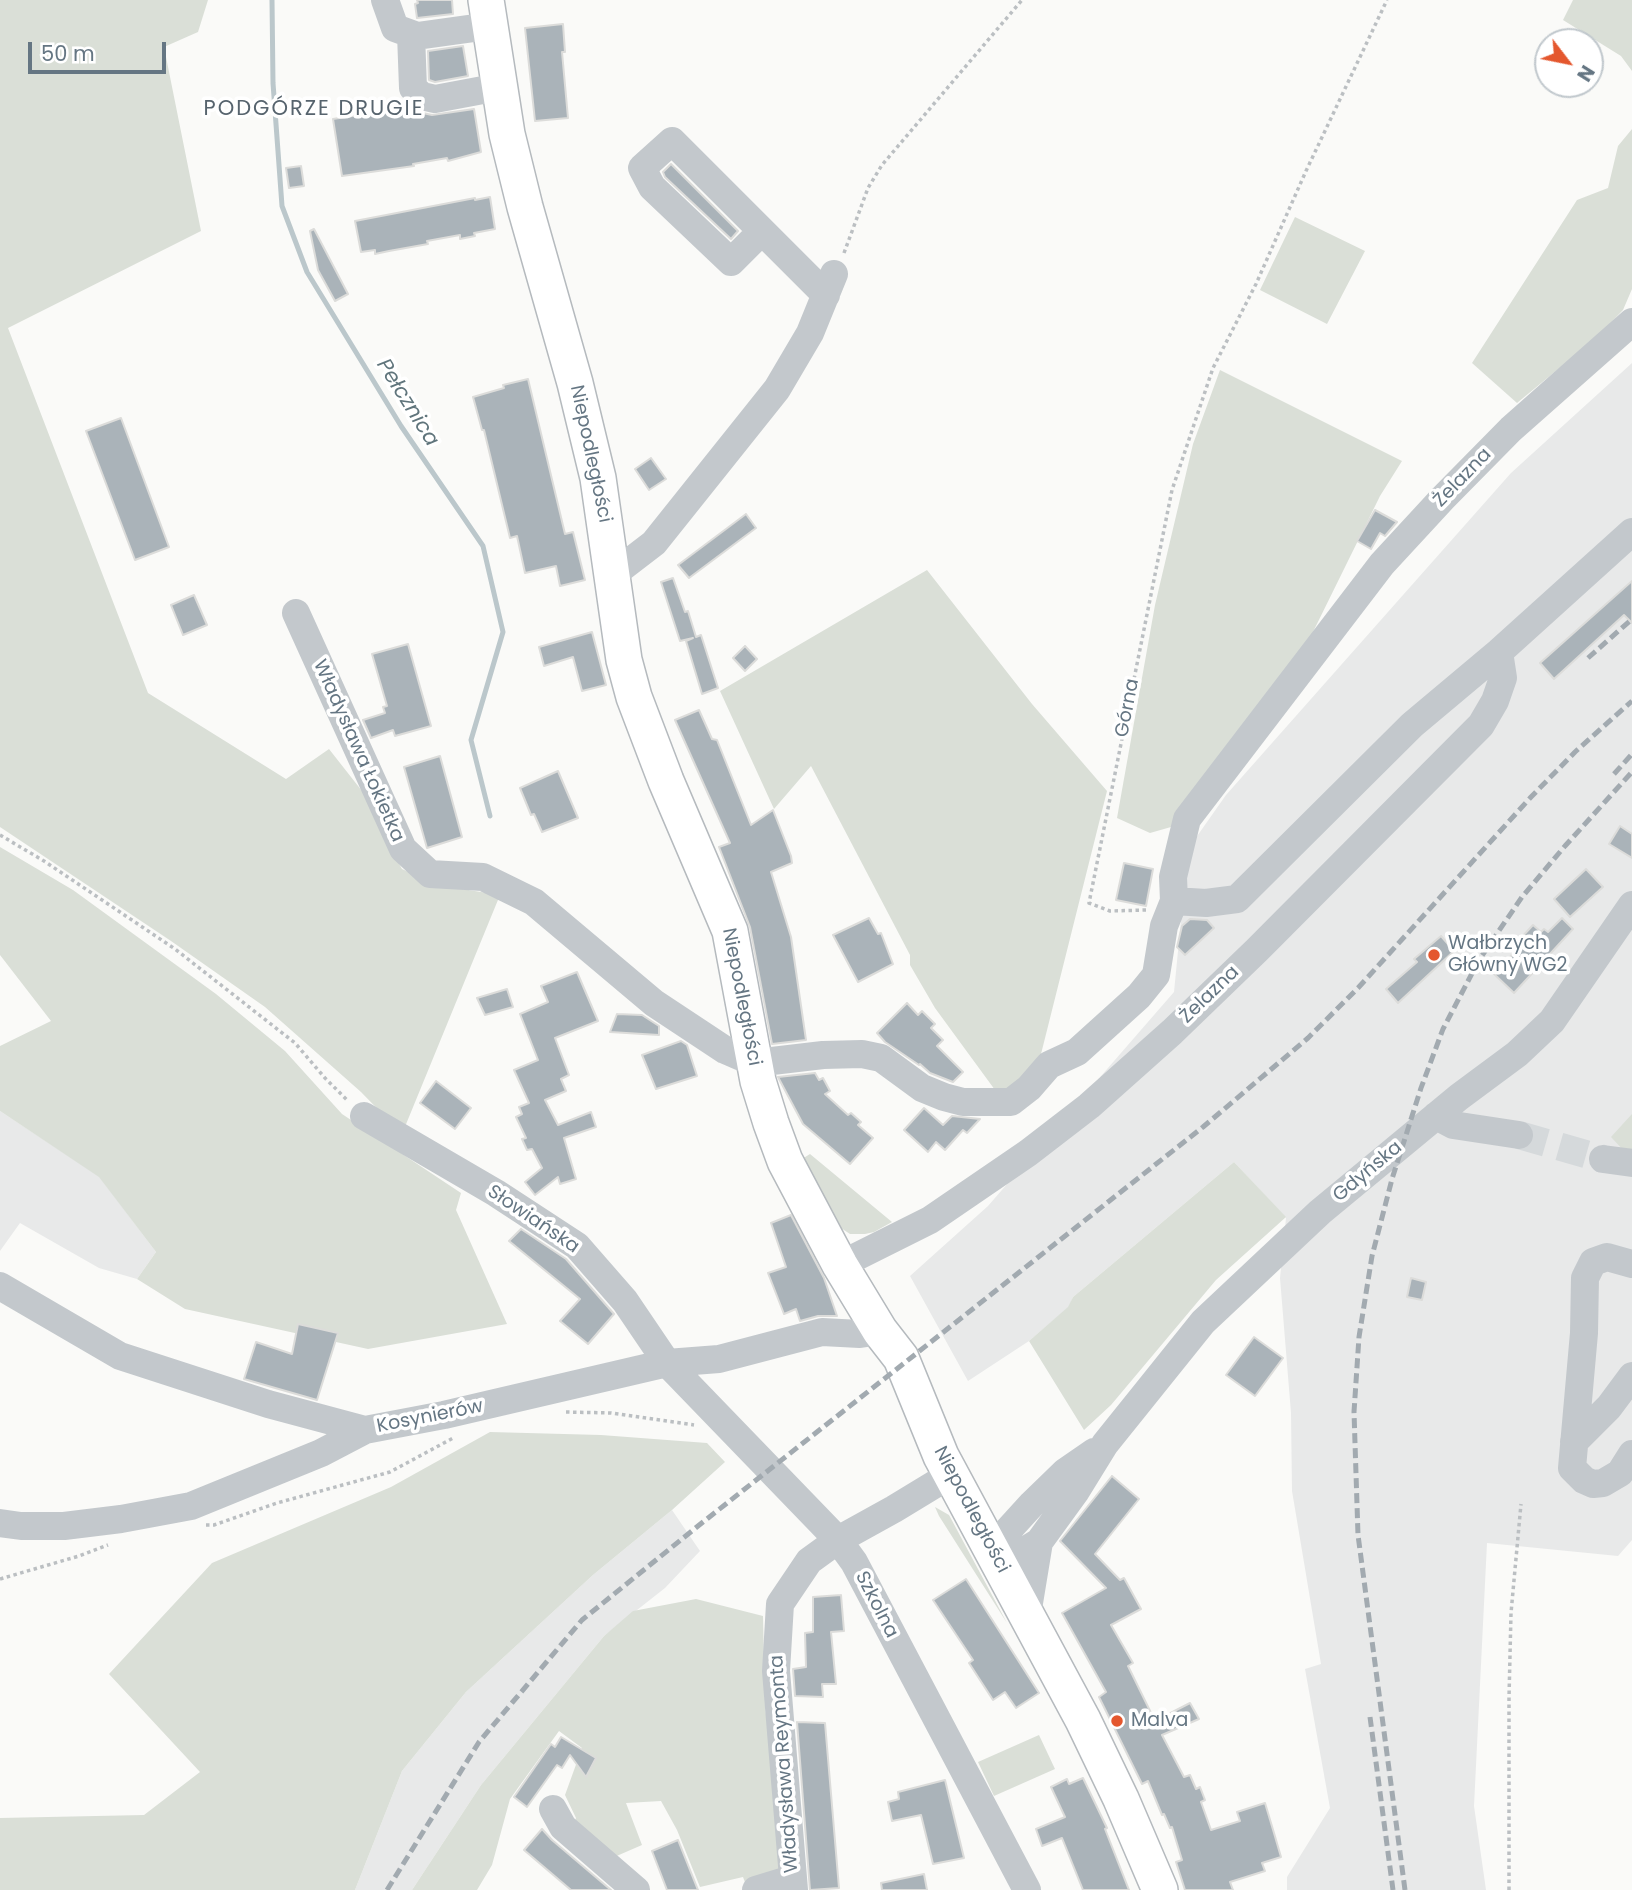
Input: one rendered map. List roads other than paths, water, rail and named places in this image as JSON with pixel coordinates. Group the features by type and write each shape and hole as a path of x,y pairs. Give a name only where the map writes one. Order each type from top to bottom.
{"main road":[{"name":"Niepodległości","path":"487,13 507,134 598,478 624,660 634,697 666,781 730,931 761,1091 785,1161 840,1265 880,1331 901,1358 958,1489 1083,1720 1160,1890"}],"street":[{"path":"385,0 395,28 417,36 487,13"},
{"path":"411,34 413,88 422,96 435,99 499,87"},
{"path":"611,576 654,543 777,389 810,333 830,285 762,231"},
{"name":"Żelazna","path":"1174,901 1173,877 1187,819 1382,564 1511,429 1632,322"},
{"path":"755,1063 822,1055 862,1054 881,1058 922,1088 944,1097 963,1102 1011,1102 1030,1088 1049,1065 1077,1052 1139,996 1156,975 1164,926 1174,901 1206,903 1237,898 1412,725 1499,652 1632,532"},
{"name":"Władysława Łokietka","path":"296,613 403,849 430,874 483,877 534,902 654,1003 726,1050 755,1063"},
{"name":"Żelazna","path":"840,1265 930,1220 1018,1160 1089,1106 1172,1032 1481,725 1495,701 1503,678 1499,652"},
{"name":"Gdyńska","path":"1027,1615 1038,1542 1076,1491 1105,1444 1203,1322 1320,1212 1436,1116 1517,1054 1552,1021 1632,905"},
{"name":"Słowiańska","path":"364,1116 496,1193 577,1246 625,1301 667,1363"},
{"path":"1436,1116 1453,1125 1519,1135"},
{"path":"1603,1159 1632,1163"},
{"path":"1632,1264 1607,1256 1593,1262 1585,1278 1584,1333 1572,1468 1577,1476 1593,1484 1612,1479 1620,1473 1632,1454"},
{"name":"Kosynierów","path":"0,1286 120,1356 268,1405 365,1430 444,1415 667,1363 719,1359 822,1332 860,1334 880,1331"},
{"name":"Szkolna","path":"667,1363 838,1540 855,1562 1027,1890"},
{"path":"1574,1442 1609,1407 1632,1376"},
{"path":"0,1523 64,1526 121,1520 191,1507 321,1453 365,1430"},
{"name":"Gdyńska","path":"995,1558 1032,1504 1065,1472 1105,1444"},
{"path":"958,1489 992,1512 1011,1511 1032,1504"},
{"name":"Władysława Reymonta","path":"793,1885 776,1671 780,1604 809,1561 838,1540 894,1509 958,1489"},
{"name":"Gdyńska","path":"995,1558 1038,1542"},
{"path":"553,1809 563,1827 636,1890"},
{"path":"756,1890 793,1885"}],"waterway":[{"name":"Pełcznica","path":"272,0 273,83 282,206 307,272 401,426 483,546 503,632 471,740 490,816"}],"tunnel":[{"path":"1519,1135 1603,1159"}],"railway":[{"path":"1588,658 1632,619"},
{"path":"387,1890 479,1742 582,1620 1203,1127 1308,1038 1358,988 1531,797 1575,752 1632,701"},
{"path":"1614,774 1632,754"},
{"path":"1405,1890 1358,1535 1354,1412 1359,1337 1372,1256 1392,1179 1421,1088 1443,1029 1479,960 1522,897 1632,772"},
{"path":"1370,1717 1393,1890"}],"place":[{"name":"Wałbrzych Główny WG2","path":"1434,955"},
{"name":"Malva","path":"1117,1721"}],"district":[{"name":"PODGÓRZE DRUGIE","path":"314,110"}]}
